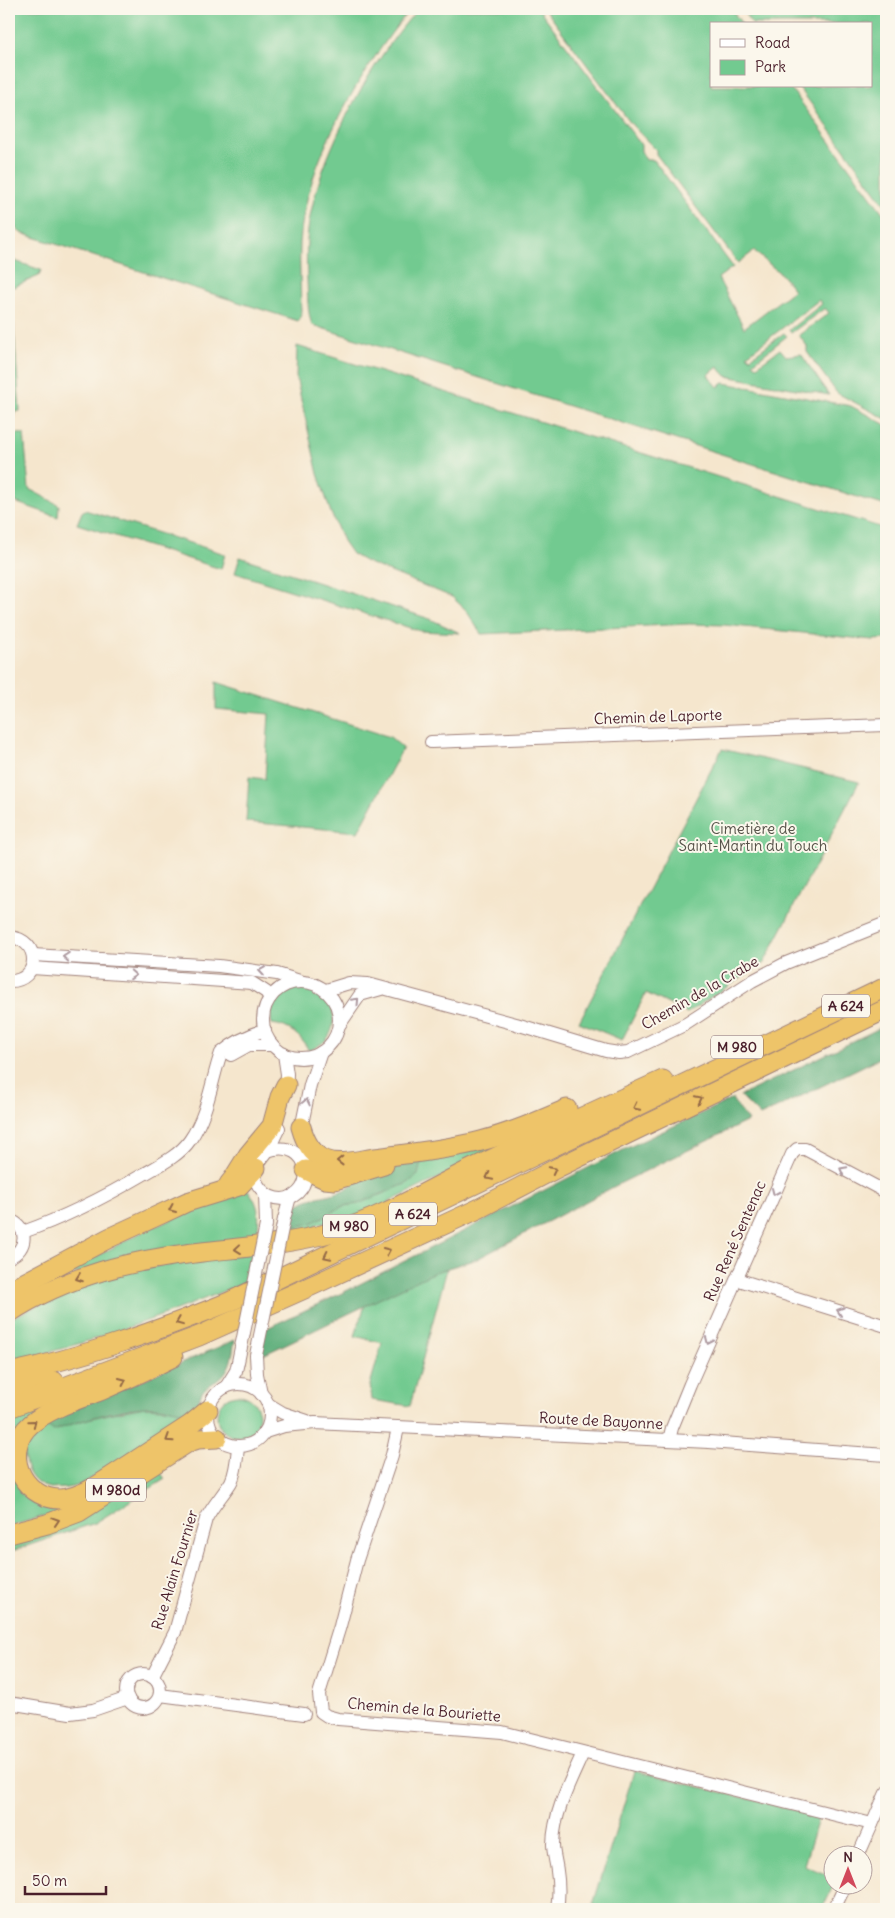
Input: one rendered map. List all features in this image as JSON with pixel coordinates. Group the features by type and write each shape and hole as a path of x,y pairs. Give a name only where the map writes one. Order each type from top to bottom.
{"highway":[{"name":"A 624","path":"9,1373 112,1346 175,1324 229,1302 886,987"},
{"name":"A 624","path":"9,1391 59,1380 151,1354 199,1336 478,1208 567,1162 886,1009"},
{"name":"M 980","path":"9,1313 61,1284 117,1266 177,1255 295,1241 346,1228 380,1214 558,1127 671,1076 756,1039 806,1025"},
{"path":"303,1163 325,1179 335,1180 423,1153 497,1136 566,1110 671,1076"},
{"path":"217,1192 233,1179 248,1155 272,1126 280,1097 286,1084"},
{"path":"301,1127 310,1148 319,1156 329,1161 341,1162 423,1153"},
{"path":"9,1291 158,1215 217,1192 239,1186 256,1168"},
{"path":"9,1305 86,1251"},
{"path":"208,1410 190,1425 95,1487 73,1497 58,1499 40,1494 29,1486 19,1471 16,1458 20,1440 30,1424 41,1417 196,1347 311,1286"},
{"path":"9,1408 151,1354"},
{"name":"M 980d","path":"9,1534 47,1524 79,1512 189,1442 198,1439 217,1438"}],"street":[{"name":"Chemin de Laporte","path":"430,742 886,725"},
{"name":"Chemin de la Crabe","path":"326,990 349,983 368,984 516,1024 606,1051 628,1052 686,1024 752,981 786,963 886,923"},
{"path":"9,937 24,941 30,947 32,961 22,979 9,981"},
{"path":"32,961 219,966 277,974 303,982"},
{"path":"32,961 252,983 266,992 270,998"},
{"path":"340,1025 337,1006 326,990 312,983 296,982 281,988 270,998 264,1013 265,1030 272,1045 284,1054 305,1058 322,1052 334,1041 340,1025 360,995 381,989"},
{"path":"23,1232 55,1221 105,1197 173,1156 189,1142 200,1123 221,1053 229,1046 265,1030"},
{"path":"217,1065 233,1053 249,1046 272,1045"},
{"path":"284,1054 287,1074 286,1100 282,1118 267,1151 258,1161 256,1168 257,1182 265,1193 279,1199 290,1197 303,1186 301,1127 310,1085 322,1052"},
{"path":"267,1151 287,1148 303,1163"},
{"name":"Rue René Sentenac","path":"668,1440 736,1279 792,1154 797,1149 805,1150 885,1188"},
{"path":"226,1387 236,1371 266,1225 265,1193"},
{"path":"264,1399 245,1385 232,1385 216,1394 208,1410 208,1423 217,1438 226,1444 238,1447 253,1443 265,1432 270,1418 257,1374 256,1355 290,1197"},
{"path":"9,1220 16,1223 23,1232 23,1245 15,1255 9,1257"},
{"path":"736,1279 886,1326"},
{"name":"Route de Bayonne","path":"264,1399 283,1413 315,1423"},
{"name":"Route de Bayonne","path":"265,1432 284,1426 315,1423 668,1440 886,1455"},
{"name":"Chemin de la Bouriette","path":"398,1428 392,1454 357,1560 340,1626 319,1694 321,1712 327,1716 338,1718 502,1732 872,1824"},
{"name":"Rue Alain Fournier","path":"152,1677 175,1632 206,1519 213,1505 231,1481 235,1470 238,1447"},
{"path":"142,1674 152,1677 160,1686 160,1695 153,1705 148,1707 136,1706 128,1698 127,1686 133,1677 142,1674"},
{"path":"160,1695 304,1714"},
{"path":"9,1704 70,1713 93,1710 128,1698"},
{"path":"557,1909 559,1898 558,1872 553,1846 555,1824 561,1804 583,1753"},
{"path":"862,1846 886,1793"},
{"path":"834,1909 840,1896"}],"green space":[{"path":"9,9 410,9 372,61 355,89 338,119 312,181 304,212 300,243 301,315 298,321 21,233 10,221"},
{"path":"418,9 539,9 641,145 641,151 646,160 654,160 733,267 718,278 744,328 794,290 782,275 754,251 738,263 656,154 656,150 632,125 545,9 731,9 741,22 710,22 710,88 790,88 886,217 886,419 837,393 807,352 807,346 799,335 829,313 825,308 791,333 789,330 822,304 819,300 747,355 750,358 784,333 787,336 753,363 757,366 780,349 786,356 801,354 829,395 726,376 718,367 708,375 718,387 724,383 851,406 886,425 886,506 312,325 308,303 307,246 309,221 318,186 327,159 352,105 384,53"},
{"path":"741,9 886,9 886,206 799,88 872,88 872,22 751,22"},
{"path":"9,259 41,270 39,276 11,288 20,411 15,412 13,419 9,418"},
{"path":"297,346 886,529 886,639 873,640 724,625 689,624 481,634 466,610 452,597 366,562 352,554 343,541 318,474 296,377"},
{"path":"9,433 24,434 29,489 59,505 58,517 9,500"},
{"path":"85,510 225,554 221,569 77,524 82,512"},
{"path":"240,557 430,619 460,633 420,631 235,573"},
{"path":"216,682 390,737 403,748 358,832 246,822 249,777 265,779 269,714 216,709"},
{"name":"Cimetière de Saint-Martin du Touch","path":"722,749 859,782 764,963 687,1013 646,993 622,1040 579,1022"},
{"path":"302,987 321,993 329,1003 333,1015 332,1028 326,1040 309,1051 290,1029 272,1024 271,1017 274,1005 283,995"},
{"path":"886,1025 886,1055 760,1116 740,1096"},
{"path":"732,1099 748,1121 619,1184 477,1259 435,1272 261,1356 265,1329 344,1292 629,1147"},
{"path":"512,1143 366,1213 334,1224 332,1220 315,1225 316,1229 285,1236 287,1223 298,1226 312,1223 343,1206 358,1204 422,1158"},
{"path":"422,1158 418,1175 408,1183 358,1204 343,1206 312,1223 292,1226 287,1223 291,1212 307,1200 336,1193 353,1183"},
{"path":"247,1189 257,1207 258,1226 256,1240 66,1275 65,1273 144,1231"},
{"path":"252,1253 246,1282 129,1327 40,1355 9,1362 9,1319 107,1273"},
{"path":"447,1269 410,1406 372,1400 370,1385 382,1343 355,1336 365,1305 435,1271"},
{"path":"235,1340 227,1371 203,1391 193,1413 190,1415 168,1408 144,1407 98,1416 54,1431 47,1426 53,1419 81,1406"},
{"path":"64,1395 37,1411 16,1482 79,1505 9,1527 9,1420 13,1416"},
{"path":"242,1395 250,1398 256,1404 259,1416 256,1428 250,1434 234,1437 226,1434 220,1428 217,1412 220,1404 226,1398"},
{"path":"145,1407 176,1409 190,1415 81,1485 64,1488 46,1487 39,1484 29,1473 25,1458 27,1443 36,1431 53,1419 54,1431 87,1419"},
{"path":"159,1470 165,1479 95,1523 9,1552 9,1540"},
{"path":"634,1771 819,1816 804,1865 822,1873 822,1896 828,1896 822,1909 611,1909 593,1905"}]}
